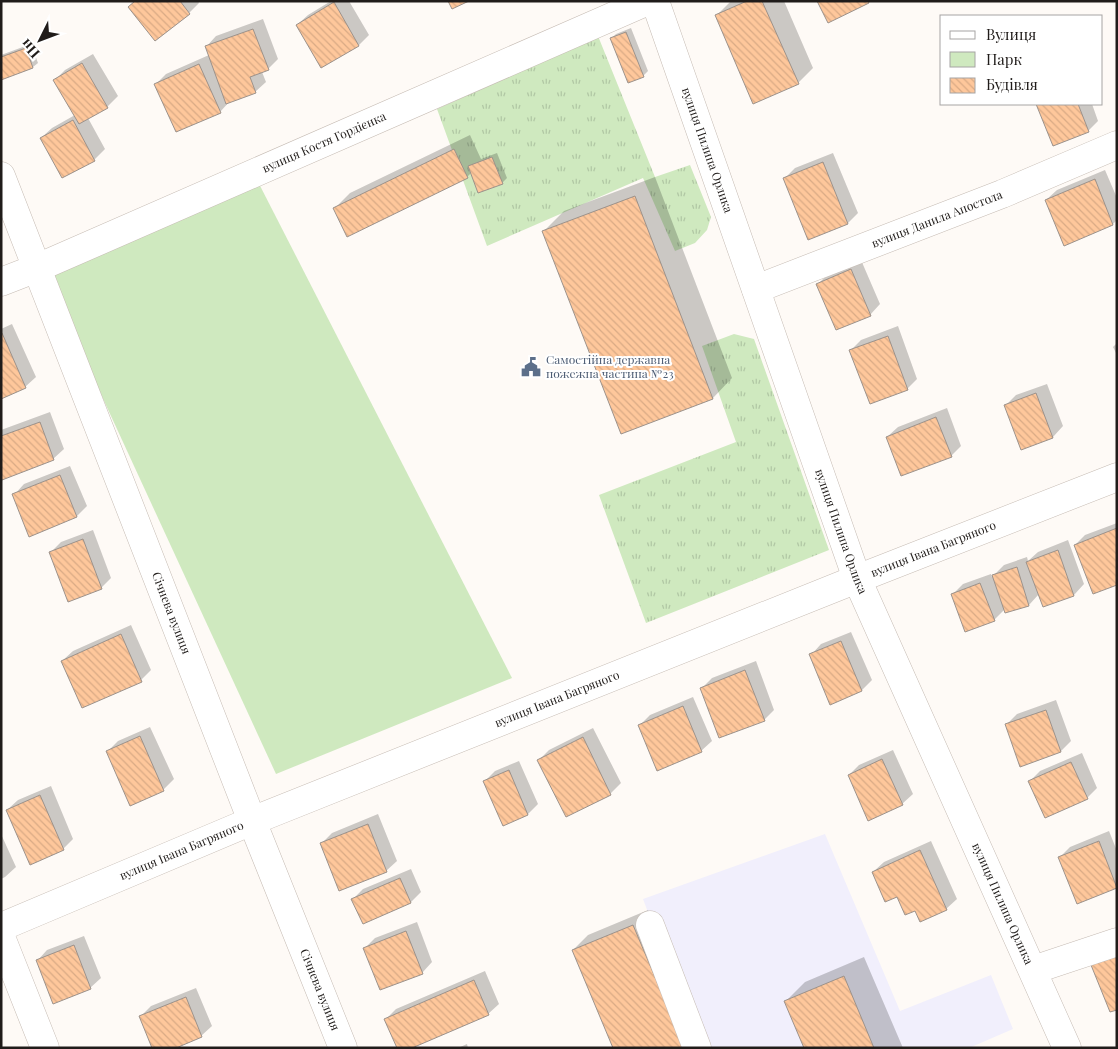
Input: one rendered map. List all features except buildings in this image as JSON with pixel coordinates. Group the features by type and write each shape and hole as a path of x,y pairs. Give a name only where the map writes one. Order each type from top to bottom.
{"street":[{"name":"вулиця Костя Гордієнка","path":"1,282 648,1"},
{"name":"вулиця Пилипа Орлика","path":"654,1 857,579 1067,1048"},
{"name":"вулиця Данила Апостола","path":"756,289 993,197 1117,145"},
{"name":"Січнева вулиця","path":"1,176 252,821 343,1048"},
{"name":"вулиця Івана Багряного","path":"1,927 252,821 1117,477"},
{"path":"650,925 697,1048"},
{"path":"1,937 45,1048"},
{"path":"1033,970 1117,942"}],"shaded area":[{"path":"825,834 900,1011 991,975 1013,1029 969,1048 699,1048 643,899"}],"green space":[{"path":"598,36 655,177 690,165 711,217 707,230 695,243 675,251 643,178 487,246 437,109"},
{"path":"254,174 512,678 276,774 46,275"},
{"path":"734,334 754,339 829,550 646,623 599,495 736,442 702,346"}],"place":[{"name":"Самостійна державна пожежна частина №23","path":"531,367"}]}
